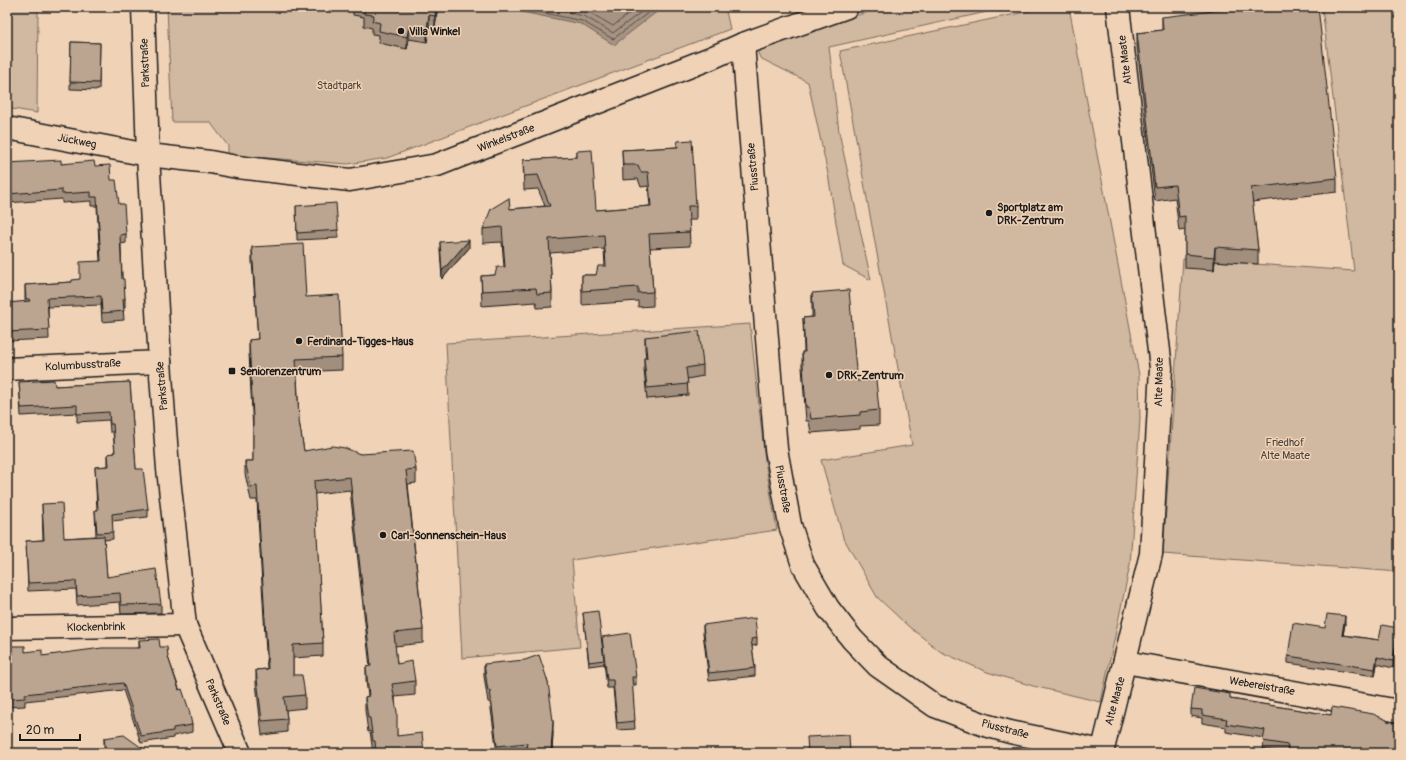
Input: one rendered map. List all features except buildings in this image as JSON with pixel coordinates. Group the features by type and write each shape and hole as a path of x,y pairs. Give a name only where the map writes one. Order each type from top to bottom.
{"street":[{"name":"Parkstraße","path":"143,7 148,155 160,362 168,469 185,625 240,753"},
{"name":"Winkelstraße","path":"148,155 350,180 436,165 711,58 743,44 847,7"},
{"name":"Alte Maate","path":"1102,752 1151,554 1161,368 1118,7"},
{"name":"Piusstraße","path":"743,44 776,450 790,524 804,565 828,608 852,639 874,672 935,706 955,714 1010,732 1102,752"},
{"name":"Jückweg","path":"7,128 148,155"},
{"name":"Kolumbusstraße","path":"7,369 160,362"},
{"name":"Klockenbrink","path":"7,628 185,625"},
{"name":"Webereistraße","path":"1125,662 1399,711"}],"green space":[{"path":"7,7 38,7 37,113 7,108"},
{"name":"Stadtpark","path":"167,7 725,7 730,29 387,158 348,164 228,155 228,146 210,122 172,122"},
{"path":"883,7 1009,7 829,47 839,132 871,280 843,265 828,174 808,82 760,58 756,48"},
{"path":"1049,7 1069,7 1139,375 1140,419 1130,565 1101,702 1033,686 987,672 941,652 908,626 877,597 843,537 821,460 912,445 840,51"},
{"name":"Friedhof Alte Maate","path":"1322,7 1399,7 1399,572 1163,554 1183,259 1354,271"},
{"path":"750,324 765,461 777,530 572,560 580,647 462,658 446,343"}],"water":[{"path":"520,7 663,7 614,45 581,24 522,12"}],"place":[{"name":"Villa Winkel","path":"401,31"},
{"name":"Sportplatz am DRK-Zentrum","path":"989,213"},
{"name":"Ferdinand-Tigges-Haus","path":"299,341"},
{"name":"Seniorenzentrum","path":"232,371"},
{"name":"DRK-Zentrum","path":"829,375"},
{"name":"Carl-Sonnenschein-Haus","path":"383,535"}]}
